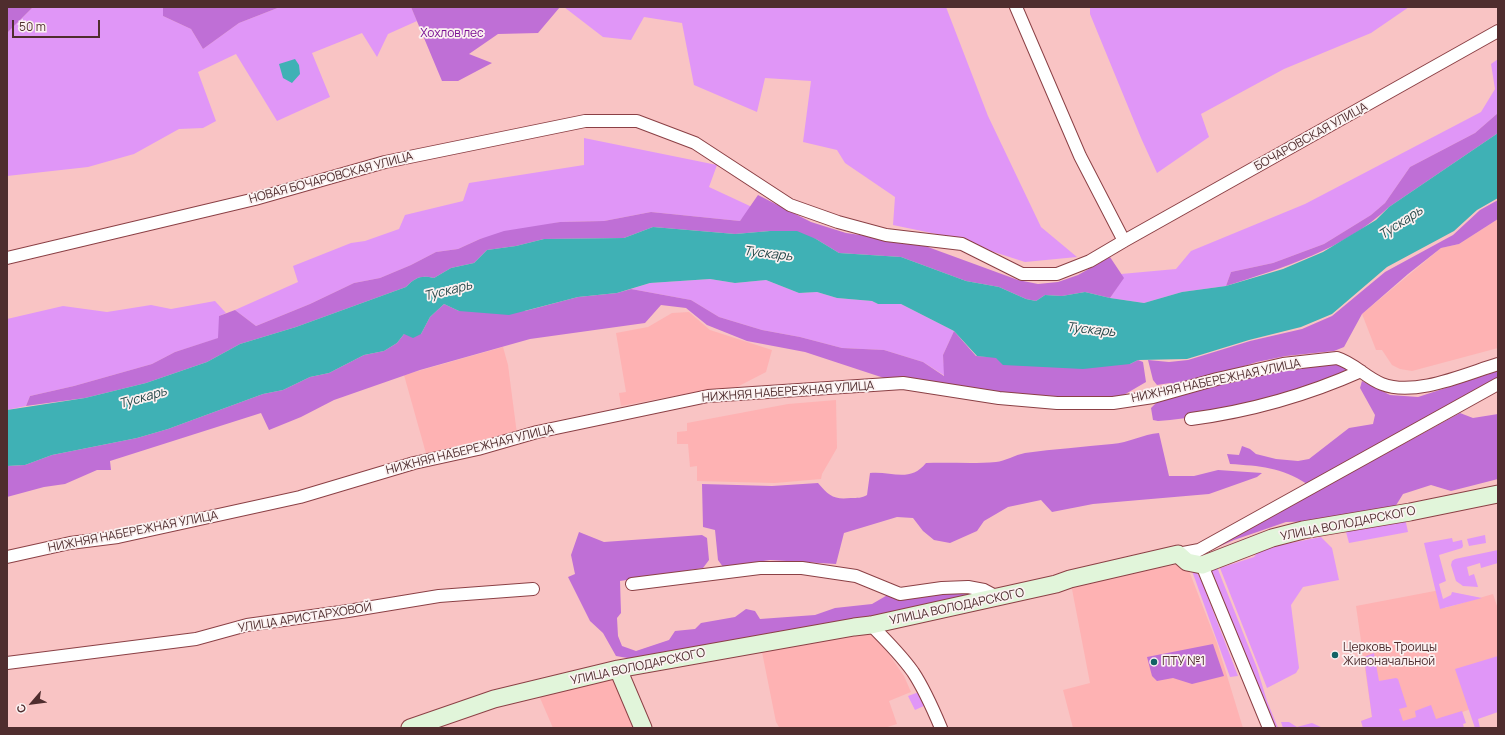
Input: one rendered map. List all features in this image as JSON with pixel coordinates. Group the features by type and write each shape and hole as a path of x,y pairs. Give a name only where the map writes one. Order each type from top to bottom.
{"street":[{"path":"1016,7 1080,156 1124,241"},
{"name":"БОЧАРОВСКАЯ УЛИЦА","path":"742,173 790,205 838,222 886,235 962,244 1022,274 1057,274 1090,262 1124,241 1498,30"},
{"name":"НОВАЯ БОЧАРОВСКАЯ УЛИЦА","path":"7,258 255,199 385,162 585,121 637,121 695,143 742,173"},
{"name":"НИЖНЯЯ НАБЕРЕЖНАЯ УЛИЦА","path":"7,557 70,543 118,537 278,502 414,463 478,449 537,432 708,396 903,383 999,398 1056,403 1113,403 1153,397 1217,379 1290,363 1337,358 1346,360 1380,383 1405,389 1420,388 1498,364"},
{"path":"1191,420 1211,418 1275,404 1361,371"},
{"path":"1178,554 1199,550 1498,384"},
{"name":"УЛИЦА ВОЛОДАРСКОГО","path":"1202,566 1272,538 1295,532 1410,512 1498,494"},
{"path":"1178,554 1187,562 1202,566 1270,728"},
{"name":"УЛИЦА ВОЛОДАРСКОГО","path":"410,728 494,699 618,669 871,625 999,598 1056,584 1070,579 1178,554"},
{"path":"632,584 760,568 802,568 856,576 900,594 942,588 968,587 984,590 999,598"},
{"name":"УЛИЦА АРИСТАРХОВОЙ","path":"7,663 196,639 247,625 348,611 439,596 533,589"},
{"path":"871,625 894,649 916,677 928,697 941,728"},
{"path":"618,669 643,728"}],"shaded area":[{"path":"33,7 163,7 163,16 191,29 203,49 239,23 280,7 411,7 417,21 388,34 377,57 362,33 312,53 330,97 277,121 236,54 198,72 216,121 203,128 179,129 134,154 88,167 7,176 7,33"},
{"path":"564,7 946,7 988,116 1041,227 1077,257 1025,262 941,235 893,225 895,197 845,163 837,150 803,142 811,81 765,78 757,112 694,85 682,23 644,17 631,40 603,37"},
{"path":"1090,7 1409,7 1371,33 1284,69 1201,114 1209,137 1157,173 1090,14"},
{"path":"1498,59 1498,113 1475,133 1410,167 1385,203 1371,215 1324,244 1273,263 1231,272 1226,286 1182,292 1144,303 1110,298 1123,278 1121,274 1176,269 1191,251 1305,204 1481,112 1495,89 1491,64"},
{"path":"584,138 717,165 709,187 752,207 740,221 651,212 604,221 560,222 480,239 458,249 436,252 411,265 380,278 354,283 310,304 256,326 235,310 298,282 293,266 351,243 365,241 399,229 405,215 463,201 469,183 584,165"},
{"path":"1498,219 1498,348 1412,371 1400,369 1392,365 1382,350 1376,350 1362,314 1441,248 1459,244"},
{"path":"710,279 735,283 766,280 799,293 817,292 837,298 872,301 878,304 901,304 954,331 943,355 945,376 923,362 884,350 842,348 800,337 762,330 719,317 691,300 631,289 650,283"},
{"path":"215,301 226,313 219,316 219,338 175,352 152,364 74,386 30,396 26,406 7,410 7,319 63,306 107,312 151,305 171,309"},
{"path":"689,312 710,330 772,350 766,372 737,387 695,392 621,406 619,393 626,392 616,333 648,327 672,313"},
{"path":"503,347 508,365 517,434 485,440 485,443 427,457 404,375"},
{"path":"836,400 837,448 822,474 821,479 775,483 697,481 697,466 690,467 688,444 677,444 677,432 687,431 687,423 788,404"},
{"path":"1405,518 1408,532 1349,543 1345,528"},
{"path":"1485,535 1486,543 1469,546 1467,539"},
{"path":"1321,537 1332,548 1339,580 1303,587 1291,605 1299,668 1296,673 1267,688 1220,568 1254,557 1260,549"},
{"path":"1452,538 1453,542 1462,540 1463,546 1462,548 1439,555 1446,581 1439,584 1443,599 1451,595 1452,592 1482,598 1440,609 1424,543"},
{"path":"1498,550 1498,563 1481,568 1480,563 1467,567 1469,576 1474,574 1478,587 1463,586 1456,581 1451,565 1452,561 1455,559"},
{"name":"ПТУ №1","path":"1186,563 1217,643 1243,728 1073,728 1063,690 1090,683 1071,584"},
{"path":"1217,567 1257,668 1267,701 1278,728 1273,728 1210,569"},
{"path":"1191,568 1197,573 1202,582 1238,676 1230,677"},
{"path":"1440,590 1445,608 1493,594 1498,609 1498,658 1471,709 1433,722 1387,728 1363,728 1361,721 1372,717 1356,606"},
{"path":"869,631 888,653 904,676 911,692 889,701 897,724 884,728 779,727 776,722 759,637"},
{"path":"1374,653 1379,681 1396,678 1398,679 1407,707 1399,709 1403,721 1416,717 1415,711 1431,705 1436,719 1462,711 1466,723 1463,724 1464,728 1363,728 1361,721 1372,717 1364,657"},
{"path":"1498,656 1498,712 1478,719 1480,728 1475,728 1455,669"},
{"path":"614,673 636,728 553,728 537,691"},
{"path":"919,692 926,705 915,710 908,696"},
{"path":"1281,722 1289,722 1297,727 1312,723 1323,728 1283,728"}],"green space":[{"path":"7,7 33,7 7,33"},
{"path":"163,7 280,7 239,23 203,49 191,29 163,16"},
{"name":"Хохлов лес","path":"411,7 560,7 538,33 498,34 469,54 492,63 458,81 442,81"},
{"path":"1498,113 1498,133 1389,207 1352,235 1312,256 1270,272 1226,286 1231,272 1273,263 1324,244 1371,215 1385,203 1410,167 1475,133"},
{"path":"758,195 811,222 846,233 917,243 1018,280 1038,284 1058,282 1078,275 1110,257 1124,278 1110,298 1085,292 1062,296 1045,295 1036,301 1026,299 999,287 966,281 901,257 839,253 816,239 770,231 735,234 653,227 624,238 544,239 516,246 487,250 474,263 451,268 434,278 419,278 406,287 296,327 240,344 207,362 146,383 85,398 26,406 30,396 74,386 152,364 175,352 218,338 219,316 235,310 256,326 310,304 354,283 380,278 411,265 436,252 458,249 480,239 504,231 560,222 604,221 651,212 740,221"},
{"path":"1498,200 1498,219 1459,244 1441,248 1408,274 1362,314 1344,347 1334,351 1286,356 1257,362 1181,386 1170,383 1157,385 1153,380 1148,360 1169,362 1188,360 1250,341 1302,329 1332,316 1385,272 1453,235 1480,210"},
{"path":"631,289 691,300 719,317 762,330 800,337 842,348 884,350 923,362 944,376 943,355 954,331 976,356 1130,364 1138,360 1143,362 1146,382 1122,396 1109,397 1005,395 914,378 884,378 805,352 747,341 707,325 686,308 661,305 645,323 530,339 420,370 334,400 301,417 269,430 261,413 110,461 111,470 97,470 65,484 44,487 7,497 7,466 25,465 52,455 137,438 168,429 263,394 283,390 310,377 329,373 364,355 384,351 397,343 404,334 421,334 430,317 444,304 459,311 525,311 578,297 617,293"},
{"path":"1341,364 1347,368 1348,372 1279,397 1207,415 1158,421 1153,420 1151,408 1157,402 1283,368"},
{"path":"1498,371 1498,379 1307,484 1288,474 1270,468 1230,464 1227,454 1239,455 1242,446 1250,449 1256,454 1276,459 1298,461 1309,459 1349,428 1373,424 1375,415 1360,388 1362,381 1390,395 1418,397"},
{"path":"1460,413 1473,418 1498,414 1498,479 1451,491 1431,485 1403,494 1395,507 1322,521 1286,522 1234,540 1204,553"},
{"path":"1159,433 1169,476 1194,476 1218,470 1262,473 1257,477 1209,494 1093,504 1052,512 1041,500 1008,507 984,521 977,531 950,543 934,540 923,531 913,518 897,517 844,533 836,564 770,560 723,567 718,560 715,530 703,527 702,484 772,486 818,483 825,491 836,498 859,498 867,495 870,473 900,475 914,473 926,463 996,462 1025,453 1118,443"},
{"path":"579,532 604,542 702,535 707,538 709,560 703,568 620,581 621,613 617,618 618,636 622,646 636,651 669,640 675,631 695,629 701,623 735,617 746,609 755,611 760,619 815,615 835,608 872,604 891,593 967,591 981,594 875,617 639,660 616,656 603,633 590,621 568,577 575,574 571,555"},
{"path":"1213,644 1224,676 1192,684 1173,678 1157,681 1152,676 1147,657"}],"water":[{"path":"295,59 299,65 300,74 292,83 283,78 279,64"},
{"name":"Тускарь","path":"1498,133 1498,198 1477,210 1454,231 1387,267 1332,314 1301,327 1249,340 1187,359 1138,360 1130,364 1083,369 1003,365 996,358 977,356 954,331 901,304 878,304 872,301 837,298 817,292 799,293 766,280 735,283 710,279 650,283 617,293 578,297 509,315 459,311 444,304 430,317 421,334 413,338 404,334 397,343 384,351 364,355 329,373 310,377 283,390 263,394 168,429 137,438 52,455 25,465 7,466 7,410 85,398 146,383 207,362 240,344 296,327 406,287 419,278 434,278 451,268 474,263 487,250 516,246 544,239 624,238 653,227 735,234 770,231 797,231 816,239 839,253 901,257 966,281 999,287 1026,299 1036,301 1045,295 1062,296 1085,292 1110,298 1144,303 1182,292 1226,286 1283,269 1323,252 1376,220 1389,207"}],"place":[{"name":"Церковь Троицы Живоначальной","path":"1335,655"},
{"name":"ПТУ №1","path":"1154,662"}]}
